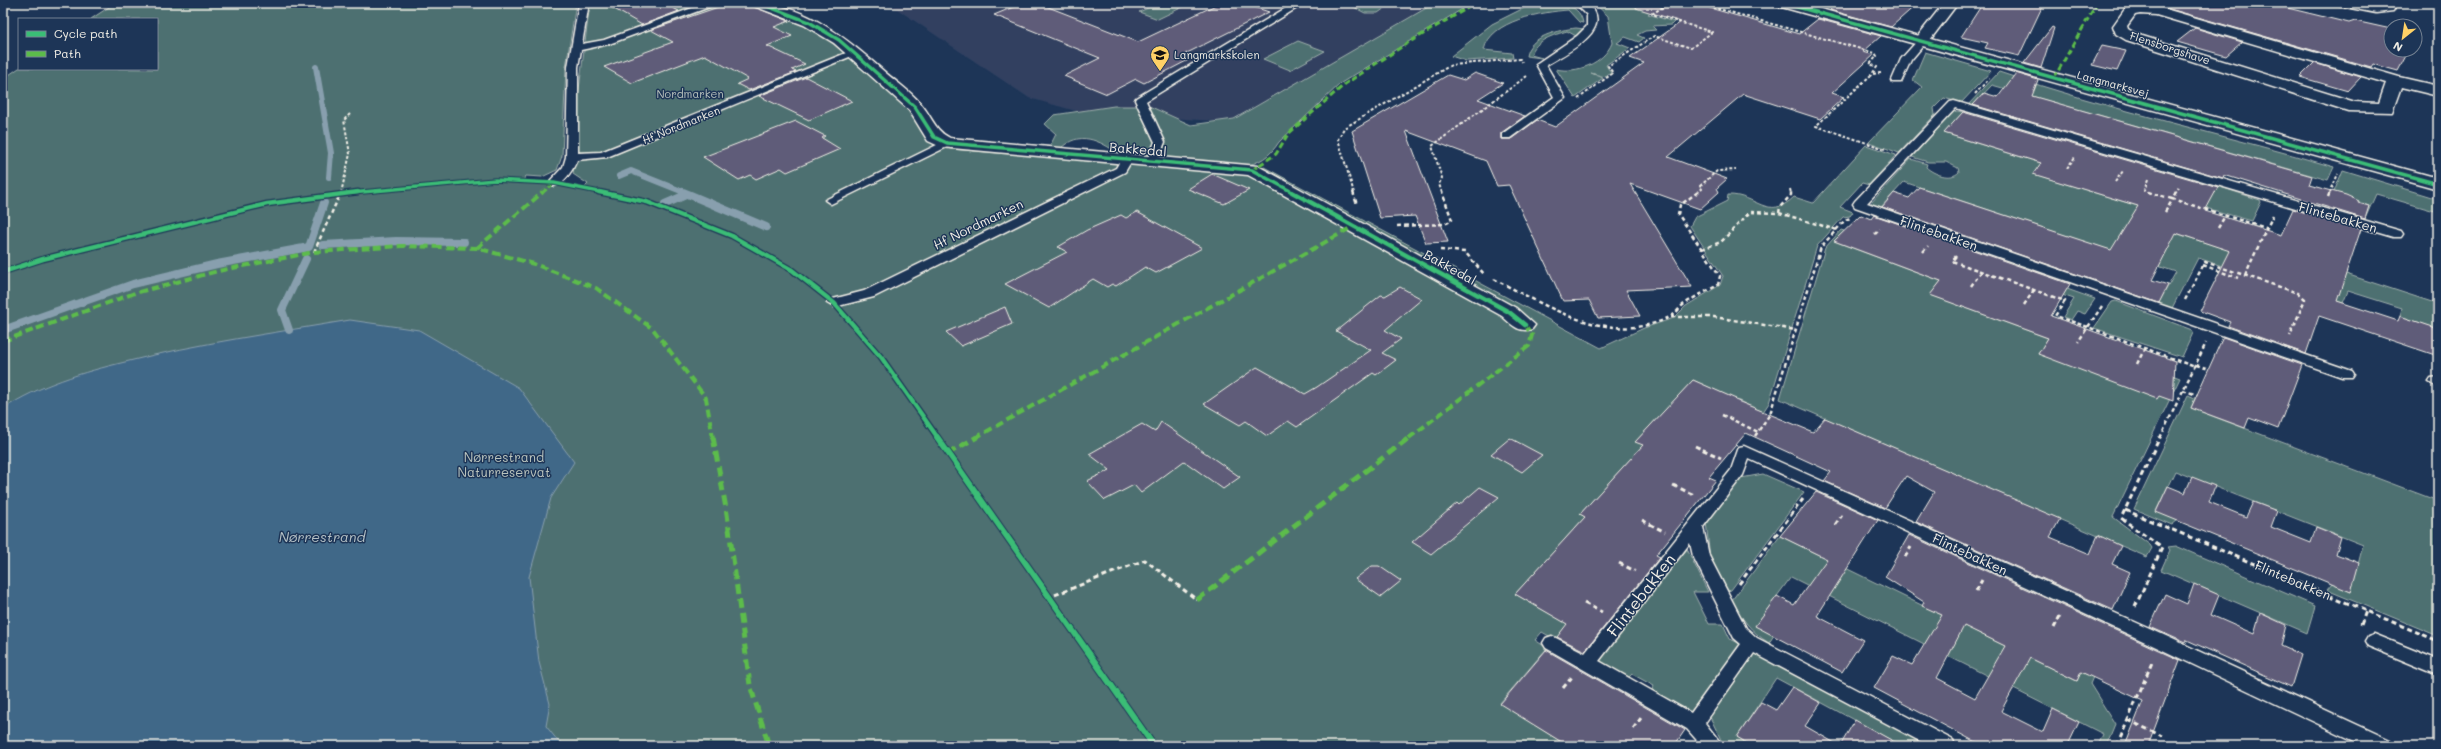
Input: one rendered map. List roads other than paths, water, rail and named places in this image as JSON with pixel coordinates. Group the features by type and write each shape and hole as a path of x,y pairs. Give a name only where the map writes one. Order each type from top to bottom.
{"street":[{"name":"Bakkedal","path":"759,3 809,22 839,40 915,107 934,137 947,143 1252,170 1509,312 1525,325"},
{"name":"Langmarksvej","path":"1783,3 2438,184"},
{"path":"1922,41 1951,3"},
{"path":"2345,3 2376,9 2388,8 2390,3"},
{"name":"Flensborgshave","path":"2395,81 2386,108 2354,107 2131,37 2121,31 2120,26 2130,12 2140,10 2157,11 2395,81 2438,91"}],"lane":[{"path":"554,183 568,168 572,157 573,67 584,3"},
{"path":"576,48 606,42 715,3"},
{"path":"1152,162 1160,142 1140,100 1300,3"},
{"path":"1506,136 1560,98 1541,64 1586,35 1592,27 1593,20 1589,10 1580,3"},
{"path":"1897,80 1906,59 1922,41"},
{"name":"Hf Nordmarken","path":"572,157 603,155 854,53"},
{"name":"Flintebakken","path":"2347,374 1859,204 1954,104 2397,234"},
{"path":"831,200 947,143"},
{"name":"Hf Nordmarken","path":"834,303 869,294 1114,174 1121,170 1126,160"},
{"name":"Flintebakken","path":"1587,663 1695,527 1742,459 1814,483 2160,641 2383,746"},
{"path":"1695,527 1701,556 1740,633 1751,643 1946,746"},
{"path":"2374,641 2438,668"},
{"path":"1552,643 1694,724 1714,746"},
{"path":"1694,724 1751,643"}],"water":[{"name":"Nørrestrand","path":"350,320 419,330 519,388 574,462 551,498 529,577 539,662 550,704 546,726 558,741 568,746 3,746 3,409 17,400 46,386 109,366 153,355 209,344"}],"waterway":[{"path":"316,67 331,153 329,177"},
{"path":"619,176 631,171 686,193"},
{"path":"683,192 688,194"},
{"path":"665,204 688,194"},
{"path":"688,194 766,227"},
{"path":"3,330 133,284 217,264 309,247 324,203"},
{"path":"323,245 396,241 464,242"},
{"path":"289,330 282,310 306,259"}],"place":[{"name":"Langmarkskolen","path":"1160,72"}],"park label":[{"name":"Nordmarken","path":"690,94"},
{"name":"Nørrestrand Naturreservat","path":"504,464"}]}
